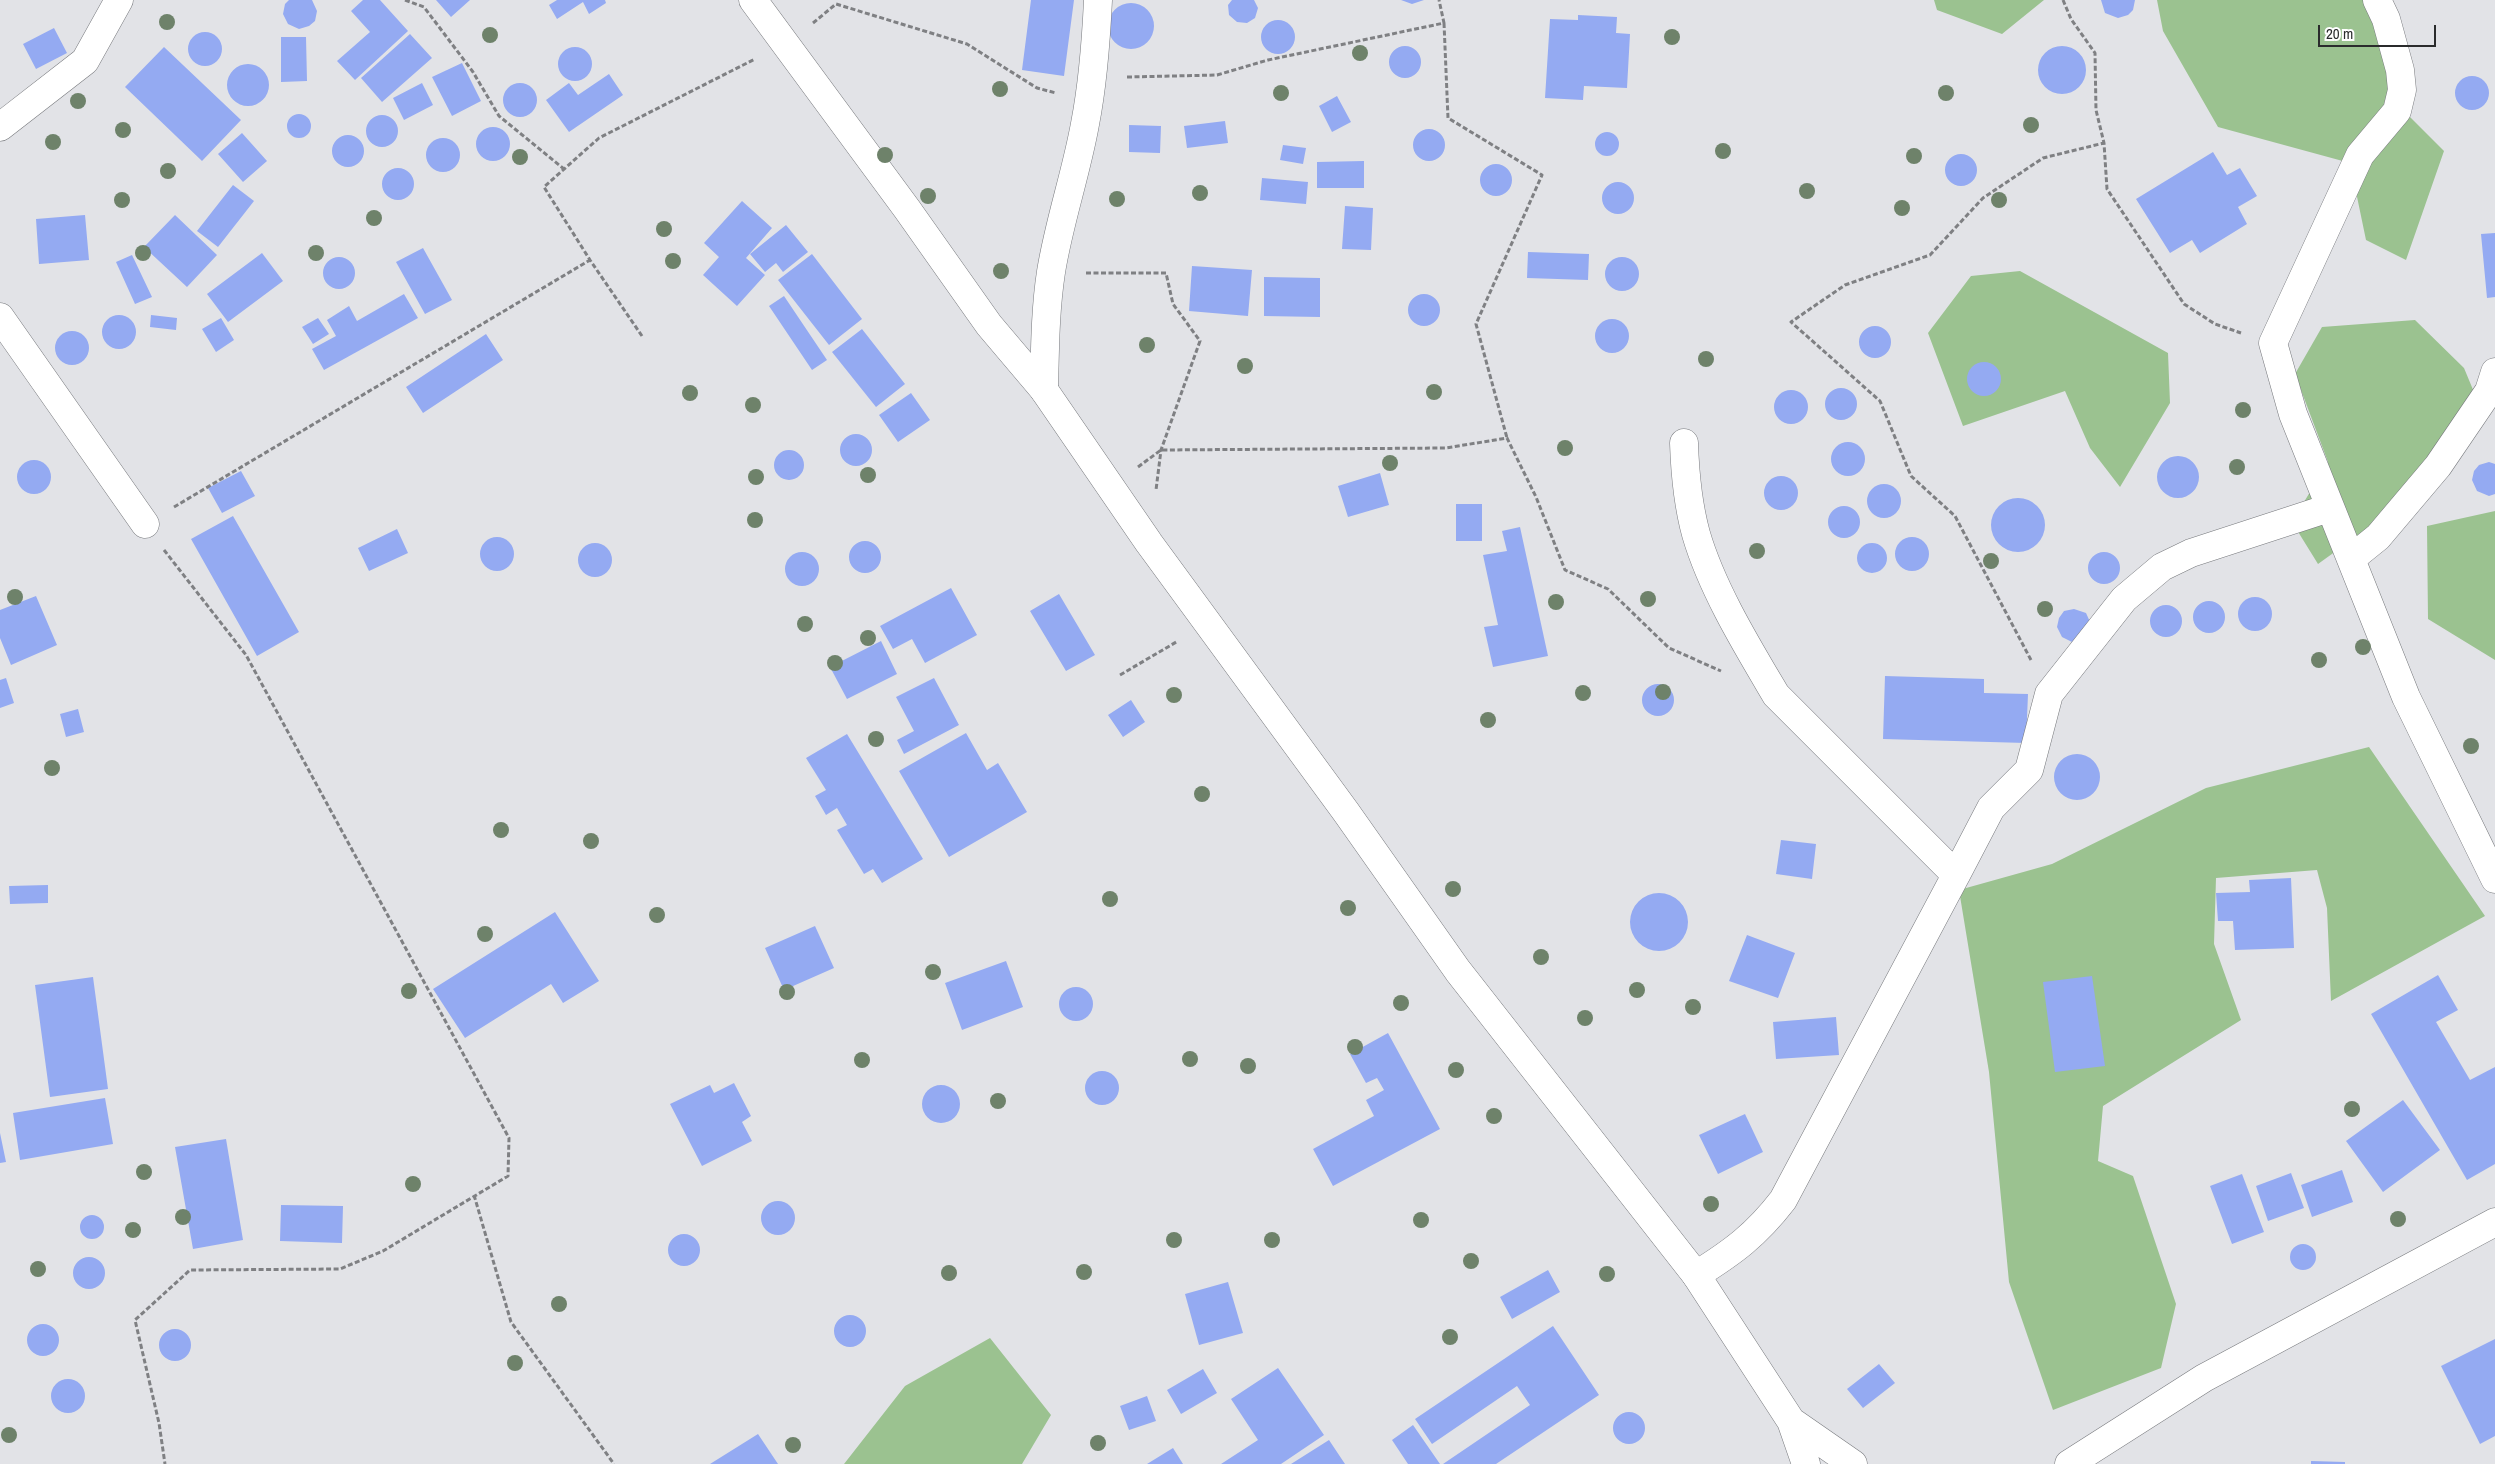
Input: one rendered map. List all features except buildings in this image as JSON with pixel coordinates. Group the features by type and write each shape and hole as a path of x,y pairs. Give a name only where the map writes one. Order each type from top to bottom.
{"street":[{"path":"0,127 85,61 119,0"},
{"path":"753,0 907,209 989,326 1044,390 1112,486 1149,543 1458,971 1696,1275 1791,1421 1806,1464"},
{"path":"1044,390 1046,321 1051,272 1062,218 1085,127 1094,78 1098,0"},
{"path":"2377,0 2386,19 2398,56 2402,90 2397,111 2360,155 2273,343 2293,414 2406,697 2495,879"},
{"path":"0,316 145,524"},
{"path":"2352,558 2378,537 2438,466 2489,391 2495,372"},
{"path":"1684,443 1686,472 1696,533 1707,564 1755,659 1776,695 1956,875"},
{"path":"1696,1275 1733,1252 1764,1224 1783,1200 1991,808 2029,770 2049,694 2124,599 2162,567 2191,553 2229,539 2329,508"},
{"path":"2069,1464 2204,1378 2495,1222"},
{"path":"1791,1421 1853,1464"}],"path":[{"path":"405,0 424,7 473,72 499,116 564,169"},
{"path":"1439,0 1444,23 1448,118 1542,175 1476,324 1507,438 1536,497 1565,570 1608,589 1669,648 1723,672"},
{"path":"2062,0 2072,20 2095,53 2096,110 2104,143 2107,189 2184,304 2215,324 2273,343"},
{"path":"642,336 590,260 544,186 599,138 786,44 836,4 967,44 1036,88 1060,94"},
{"path":"1094,78 1217,75 1268,60 1444,23"},
{"path":"2049,694 1955,516 1911,476 1880,401 1791,322 1845,285 1930,255 1983,198 2043,158 2104,143"},
{"path":"165,1464 159,1423 135,1320 190,1270 340,1269 383,1251 508,1176 509,1138 246,655 145,524 342,405 590,260"},
{"path":"1051,272 1166,273 1173,304 1200,340 1162,450 1149,543"},
{"path":"1112,486 1162,450 1446,448 1507,438"},
{"path":"1120,675 1208,623"},
{"path":"474,1195 511,1322 614,1464"}],"green space":[{"path":"1934,0 2044,0 2002,34 1937,10"},
{"path":"2157,0 2390,0 2404,111 2444,151 2406,260 2366,240 2350,163 2218,127 2163,31"},
{"path":"2020,271 2168,353 2170,403 2120,487 2090,448 2065,391 1963,426 1928,333 1971,276"},
{"path":"2415,320 2464,368 2481,409 2393,510 2318,564 2292,522 2328,462 2295,374 2322,327"},
{"path":"2495,511 2495,660 2428,619 2427,526"},
{"path":"2369,747 2485,916 2331,1001 2327,908 2317,870 2216,878 2214,944 2241,1020 2103,1106 2098,1161 2133,1176 2176,1304 2161,1368 2053,1410 2009,1282 1989,1072 1959,890 2052,864 2206,788"},
{"path":"990,1338 1051,1415 1022,1464 844,1464 905,1386"}]}
